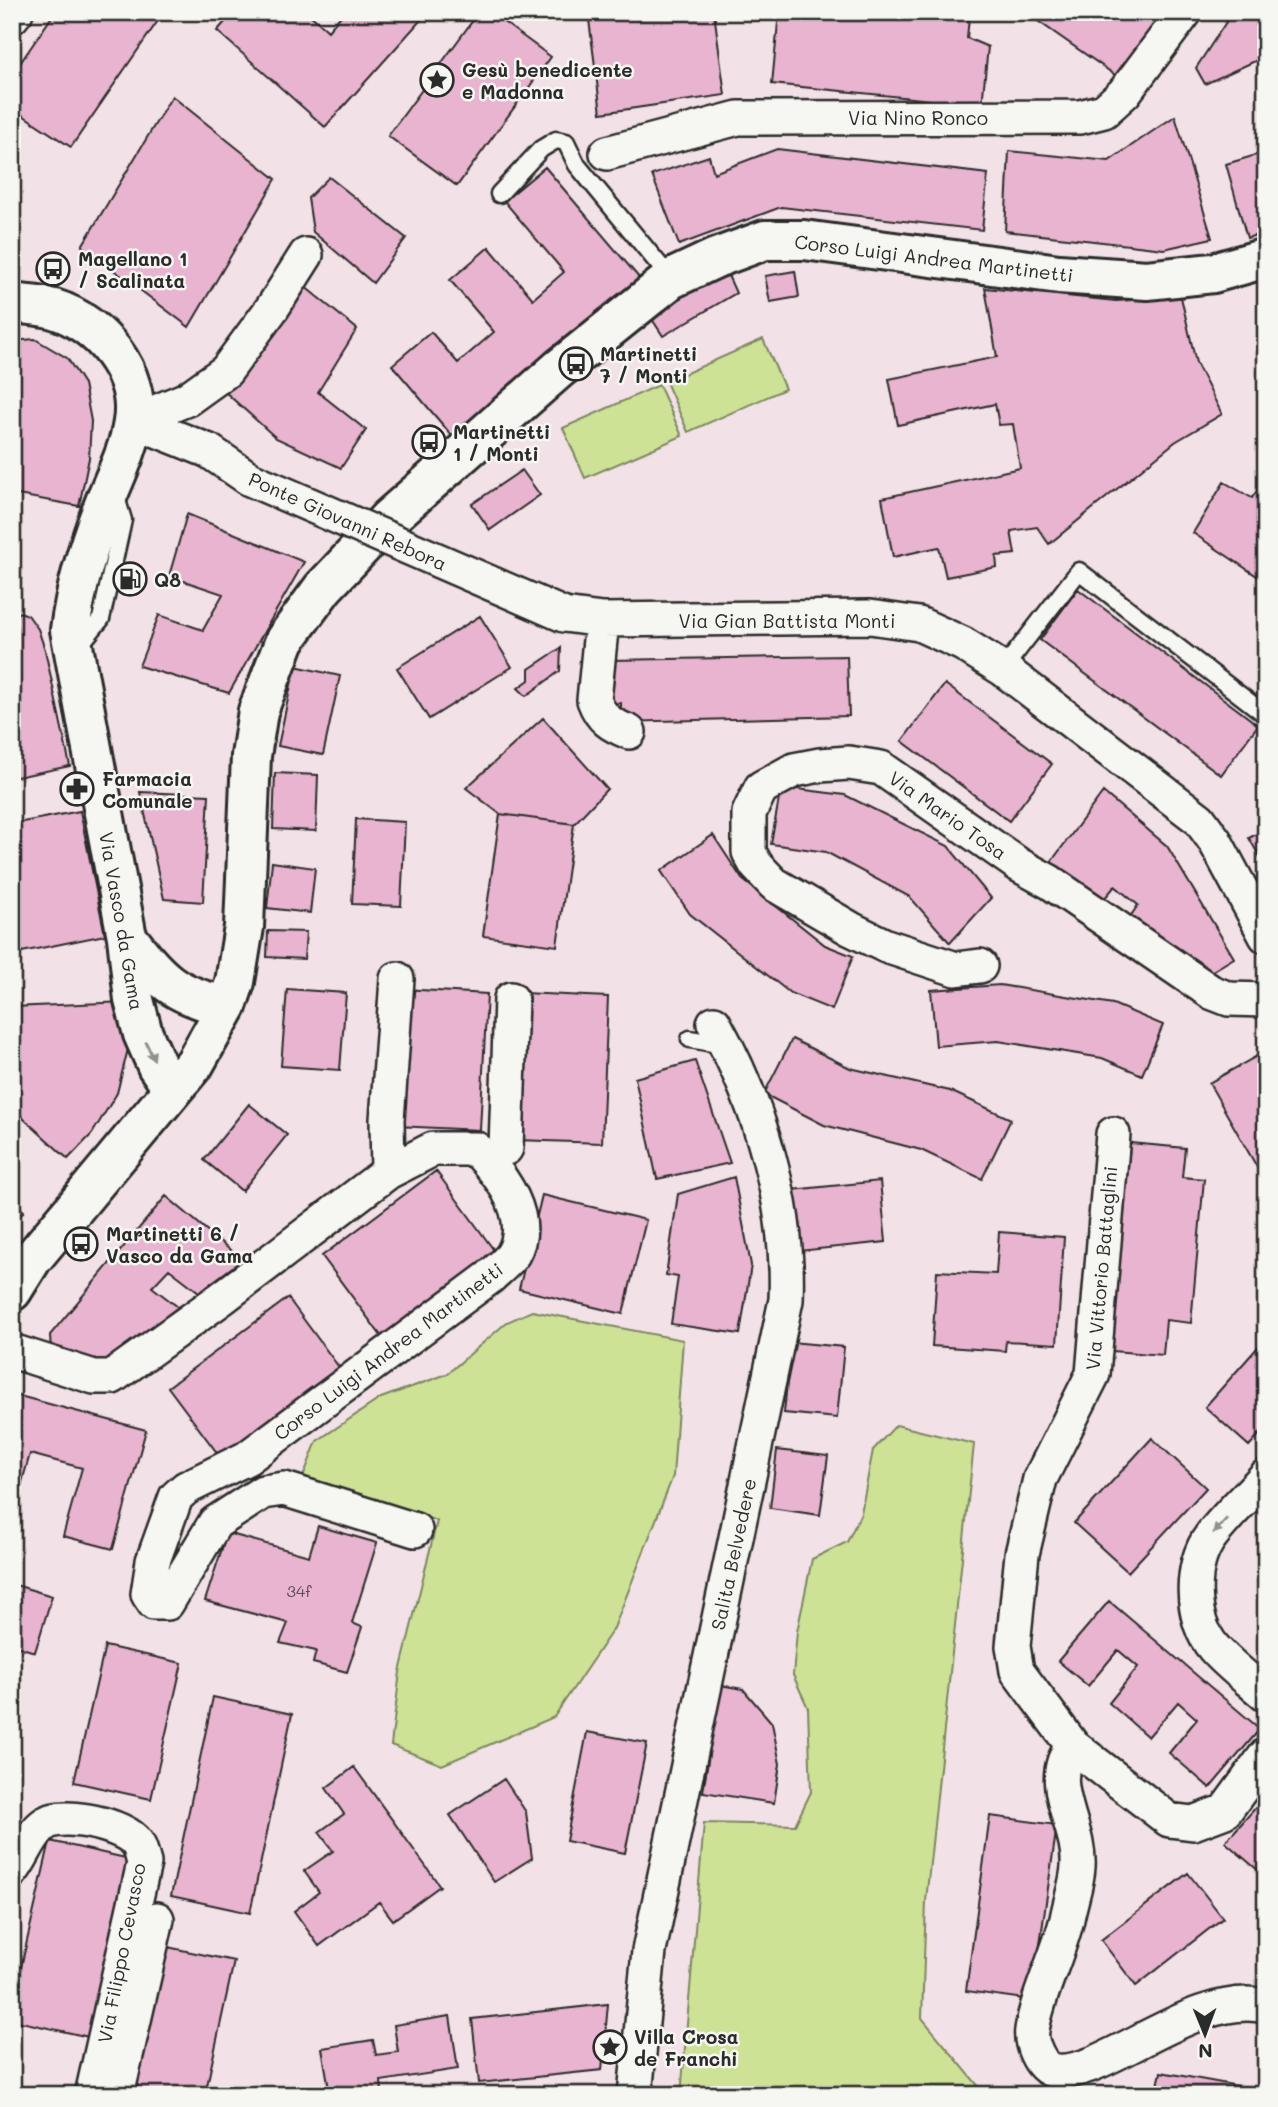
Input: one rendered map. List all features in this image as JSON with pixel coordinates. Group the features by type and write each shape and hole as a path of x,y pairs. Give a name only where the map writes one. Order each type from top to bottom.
{"street":[{"path":"12,17 16,12"},
{"name":"Via Nino Ronco","path":"607,153 738,118 1080,117 1104,111 1124,93 1185,12"},
{"name":"Corso Luigi Andrea Martinetti","path":"12,1291 41,1249 195,1063 227,1006 235,982 244,927 251,756 258,711 285,640 323,588 388,519 560,368 671,279 716,258 765,240 803,240 1059,274 1147,280 1213,273 1266,258"},
{"path":"12,303 55,309 99,336 126,372 134,394 134,421 187,399 226,371 273,307 306,255"},
{"name":"Ponte Giovanni Rebora","path":"134,421 209,452 250,479 565,615"},
{"name":"Via Vasco da Gama","path":"134,421 79,579 70,630 127,937 134,1000 143,1034 157,1066 173,1090"},
{"name":"Via Gian Battista Monti","path":"565,615 602,620 870,617 936,630 1003,669 1199,819 1215,841 1266,936"},
{"path":"602,620 594,700 599,713 610,724 629,733"},
{"name":"Via Mario Tosa","path":"980,966 956,969 886,946 774,884 756,865 749,852 749,813 761,788 793,770 820,765 849,763 881,768 1211,992 1229,999 1266,1000"},
{"path":"127,937 155,973 177,992 227,1006"},
{"path":"388,1172 387,1120 397,979"},
{"path":"506,1148 510,999"},
{"name":"Salita Belvedere","path":"635,2095 649,1951 786,1300 785,1228 755,1113 710,1036"},
{"name":"Via Vittorio Battaglini","path":"1113,1134 1093,1374 1040,1479 1022,1555 1013,1646 1017,1671 1073,1746 1169,1820 1193,1823 1225,1811 1266,1755"},
{"name":"Corso Luigi Andrea Martinetti","path":"12,1351 94,1377 112,1377 222,1298 388,1172 433,1149 476,1149 499,1173 521,1225 513,1255 490,1277 247,1458 186,1489 176,1497 153,1561 149,1600 160,1605 167,1603 215,1523 263,1492 284,1489 415,1530"},
{"path":"1266,1476 1209,1538 1198,1569 1196,1598 1203,1632 1213,1647 1266,1695"},
{"path":"1073,1746 1064,1757 1062,1796 1077,1840 1078,1868 1062,1938 1032,2032 1040,2060 1049,2070 1064,2072 1086,2066 1159,2029 1220,2005 1243,2003 1266,2006"},
{"name":"Via Filippo Cevasco","path":"12,1871 36,1831 48,1821 67,1817 99,1824 125,1832 138,1844 144,1863 92,2095"},
{"name":"Via Filippo Cevasco","path":"117,2095 157,1919"}],"lane":[{"path":"499,194 541,149 556,140 566,142 577,165 671,279"},
{"path":"1003,669 1079,570 1266,715"}],"green space":[{"path":"763,339 785,389 688,432 666,382"},
{"path":"659,385 682,436 585,478 563,428"},
{"path":"532,1311 683,1340 673,1476 614,1628 554,1717 442,1765 391,1745 400,1672 437,1521 303,1477 317,1441 381,1398 447,1374 507,1322"},
{"path":"896,1425 974,1444 926,1901 922,2018 980,2088 992,2095 681,2095 704,1823 795,1825 811,1792 808,1708 793,1675 797,1632 812,1559 847,1542 861,1513 873,1450"}],"building":[{"path":"55,12 164,12 71,147 12,108 12,75"},
{"path":"234,12 307,12 328,31 344,12 428,12 325,127 217,31"},
{"path":"479,12 490,12 551,57 457,186 388,136"},
{"path":"588,12 714,12 725,95 601,113"},
{"path":"779,12 916,12 969,17 967,38 988,47 982,105 772,84"},
{"path":"1025,12 1162,12 1118,77"},
{"path":"1243,12 1266,12 1266,56 1205,84 1196,68 1228,19"},
{"path":"172,96 276,179 189,327 82,246"},
{"path":"1175,116 1212,238 1164,249 1005,231 1009,151 1109,161"},
{"path":"777,149 988,174 982,230 781,207 679,245 652,175 709,156 714,173"},
{"path":"1266,152 1266,232 1247,238 1226,164"},
{"path":"545,167 640,279 453,437 392,365 431,332 458,363 494,332 450,280 489,247 533,299 564,272 504,201"},
{"path":"329,177 406,238 373,283 313,232 308,198"},
{"path":"726,271 736,293 663,336 650,316 701,282"},
{"path":"795,271 799,297 770,302 765,276"},
{"path":"299,282 357,329 318,392 366,430 341,468 276,438 223,390"},
{"path":"985,288 1116,301 1181,297 1196,363 1222,414 1175,442 1049,544 1037,527 1011,531 1015,554 996,556 997,567 946,577 939,547 893,557 882,498 1020,468 1013,424 999,425 995,404 898,425 889,379 997,357"},
{"path":"35,339 67,358 84,384 91,421 89,458 79,506 12,494 12,341"},
{"path":"522,470 540,495 490,530 472,504"},
{"path":"1266,477 1266,582 1193,533 1224,482 1252,498"},
{"path":"187,514 304,562 229,693 139,666 159,615 203,630 223,594 169,576"},
{"path":"1078,589 1258,725 1221,775 1040,640"},
{"path":"20,612 28,615 38,629 45,650 70,766 12,778 12,616"},
{"path":"480,616 512,667 429,719 397,668"},
{"path":"561,648 560,671 526,696 518,688 529,680 529,669"},
{"path":"847,656 849,716 621,722 621,703 610,704 609,660"},
{"path":"295,666 340,676 323,755 278,746"},
{"path":"945,684 1052,764 1009,821 902,741"},
{"path":"543,718 607,789 574,824 500,814 466,788"},
{"path":"275,773 318,775 316,831 273,829"},
{"path":"781,787 845,795 948,846 991,898 950,943 910,897 826,852 771,844"},
{"path":"140,792 209,795 203,902 164,899"},
{"path":"1103,792 1167,846 1234,958 1204,976 1128,920 1138,905 1115,886 1104,899 1051,862"},
{"path":"80,811 105,935 12,954 12,908 15,907 12,824"},
{"path":"500,814 574,824 557,946 483,936"},
{"path":"356,819 405,822 401,906 352,904"},
{"path":"1266,829 1266,868 1249,838"},
{"path":"713,835 742,879 825,945 853,956 832,1010 790,993 690,914 661,871"},
{"path":"272,862 315,868 310,913 267,908"},
{"path":"268,931 306,932 304,959 267,957"},
{"path":"1000,985 1113,1004 1163,1025 1142,1075 1102,1058 998,1041 936,1046 931,990"},
{"path":"287,989 346,993 340,1070 281,1066"},
{"path":"403,989 487,994 480,1130 396,1126"},
{"path":"523,993 608,997 602,1143 517,1140"},
{"path":"125,1002 128,1049 117,1093 92,1134 68,1159 12,1108 12,1007"},
{"path":"792,1039 850,1068 950,1091 1011,1119 982,1179 921,1150 824,1125 764,1094"},
{"path":"1266,1051 1266,1183 1209,1083"},
{"path":"695,1061 730,1163 657,1179 635,1078"},
{"path":"249,1104 287,1135 242,1191 204,1160"},
{"path":"1130,1143 1185,1148 1182,1177 1204,1179 1191,1323 1166,1320 1163,1355 1112,1351"},
{"path":"436,1171 496,1253 382,1337 322,1256"},
{"path":"734,1177 751,1265 740,1334 671,1324 678,1277 666,1275 678,1194"},
{"path":"880,1181 886,1242 799,1251 792,1190"},
{"path":"542,1195 646,1220 623,1314 519,1289"},
{"path":"166,1196 242,1260 199,1292 169,1269 152,1287 178,1307 102,1366 51,1351 50,1335"},
{"path":"12,1201 24,1211 12,1225"},
{"path":"999,1232 1064,1237 1057,1344 1006,1341 1005,1351 932,1346 937,1271 996,1274"},
{"path":"288,1298 341,1370 221,1458 168,1387"},
{"path":"1266,1338 1266,1427 1249,1446 1205,1407"},
{"path":"791,1342 844,1347 837,1418 784,1413"},
{"path":"12,1394 146,1430 113,1549 63,1536 82,1468 30,1454 12,1517"},
{"path":"1152,1438 1206,1488 1128,1572 1074,1523"},
{"path":"777,1450 828,1456 820,1515 770,1508"},
{"path":"318,1526 377,1543 352,1623 362,1627 347,1672 313,1663 316,1651 280,1643 288,1623 205,1601 227,1533 309,1556"},
{"path":"12,1584 52,1596 35,1652 12,1645"},
{"path":"1109,1601 1260,1729 1210,1788 1169,1753 1197,1719 1178,1702 1148,1737 1109,1703 1138,1667 1118,1650 1088,1686 1058,1661"},
{"path":"105,1646 182,1663 151,1799 74,1782"},
{"path":"720,1685 743,1689 772,1723 780,1764 774,1803 703,1792"},
{"path":"213,1697 292,1714 250,1913 171,1896"},
{"path":"587,1732 647,1743 625,1853 566,1841"},
{"path":"354,1767 440,1886 393,1920 379,1902 319,1946 294,1911 319,1892 304,1871 333,1851 319,1832 344,1814 326,1788"},
{"path":"504,1779 526,1812 532,1858 494,1882 450,1815"},
{"path":"1266,1796 1266,1877 1225,1842"},
{"path":"990,1816 1057,1825 1032,2000 966,1991"},
{"path":"50,1841 130,1859 89,2037 12,2020 12,2006"},
{"path":"1188,1873 1223,1918 1136,1986 1101,1940"},
{"path":"158,1945 234,1961 205,2095 126,2095"},
{"path":"608,2004 602,2070 479,2083 472,2019"},
{"path":"450,2016 458,2069 381,2081 382,2091 330,2095 322,2048 373,2040 376,2055 398,2052 394,2025"},
{"path":"1161,2072 1266,2091 1266,2095 1156,2095"}],"place":[{"name":"Gesù benedicente e Madonna","path":"437,80"},
{"name":"Magellano 1 / Scalinata","path":"53,269"},
{"name":"Martinetti 7 / Monti","path":"576,364"},
{"name":"Martinetti 1 / Monti","path":"429,442"},
{"name":"Q8","path":"130,579"},
{"name":"Farmacia Comunale","path":"77,789"},
{"name":"Martinetti 6 / Vasco da Gama","path":"81,1244"},
{"name":"Villa Crosa de Franchi","path":"610,2047"}]}
